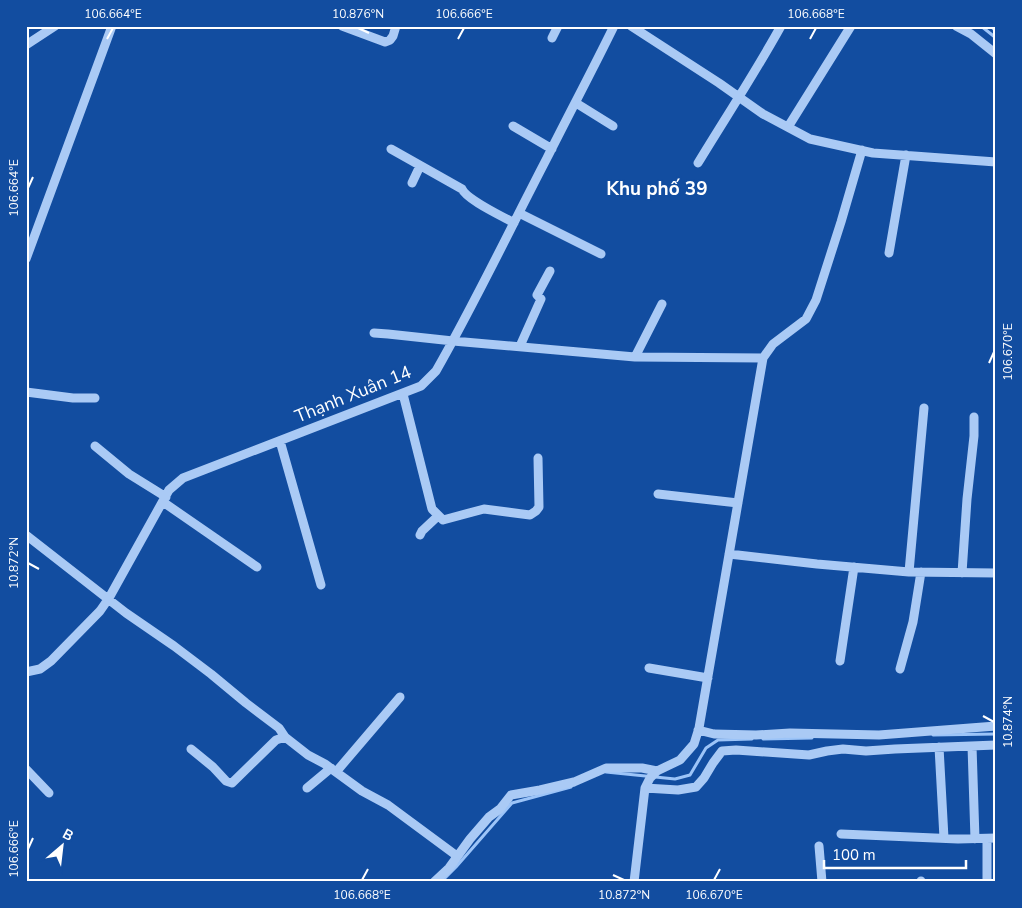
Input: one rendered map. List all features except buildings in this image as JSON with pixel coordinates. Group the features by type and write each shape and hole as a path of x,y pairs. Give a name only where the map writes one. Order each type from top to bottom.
{"street":[{"path":"26,45 55,26"},
{"path":"26,259 112,26"},
{"path":"342,26 385,42 393,36 396,26"},
{"path":"552,38 558,26"},
{"name":"Thạnh Xuân 14","path":"26,672 40,669 51,661 100,611 169,490 183,478 403,394 421,386 426,381 436,370 453,340 614,26"},
{"path":"631,26 720,82 763,114 810,139 873,152 996,162"},
{"path":"698,163 781,26"},
{"path":"788,127 851,26"},
{"path":"956,26 971,34 996,54"},
{"path":"576,103 613,126"},
{"path":"513,126 552,148"},
{"path":"391,149 462,188 463,192 478,203 514,223"},
{"path":"634,882 644,788 650,778 658,771 680,760 694,744 698,730 763,358 773,344 806,319 816,300 862,150"},
{"path":"889,253 906,155"},
{"path":"412,183 420,166"},
{"path":"519,213 601,254"},
{"path":"520,346 541,299 538,295 550,271"},
{"path":"636,356 662,304"},
{"path":"374,333 636,356 763,358"},
{"path":"26,392 73,398 95,398"},
{"path":"403,394 432,509 443,520 484,509 530,515 539,507 538,458"},
{"path":"909,572 924,408"},
{"path":"962,573 974,417"},
{"path":"280,441 321,585"},
{"path":"95,446 129,474 257,567"},
{"path":"658,494 738,503"},
{"path":"420,535 438,516"},
{"path":"26,535 126,612 174,646 279,728 285,736 308,755 334,770 362,792 388,806 457,856"},
{"path":"729,554 909,572 996,573"},
{"path":"840,661 854,567"},
{"path":"900,669 914,622 921,572"},
{"path":"649,668 708,678"},
{"path":"307,788 334,770 400,697"},
{"path":"698,730 714,734 879,735 996,726"},
{"path":"191,749 213,767 226,781 232,783 276,740 285,736"},
{"path":"644,788 678,790 696,786 704,778 722,751 736,750 809,755 843,749 866,752 996,745"},
{"path":"972,746 975,839"},
{"path":"939,747 944,838"},
{"path":"434,882 449,868 470,839 511,795 574,782 606,768 642,768 658,771"},
{"path":"26,769 49,793"},
{"path":"841,834 991,838 987,882"},
{"path":"819,846 822,882"}],"waterway":[{"path":"981,26 996,38"},
{"path":"933,735 996,734"},
{"path":"763,739 812,738"},
{"path":"606,772 675,779 690,775 706,748 718,740 752,739"},
{"path":"441,882 512,803 571,787"}],"district":[{"name":"Khu phố 39","path":"657,189"}]}
